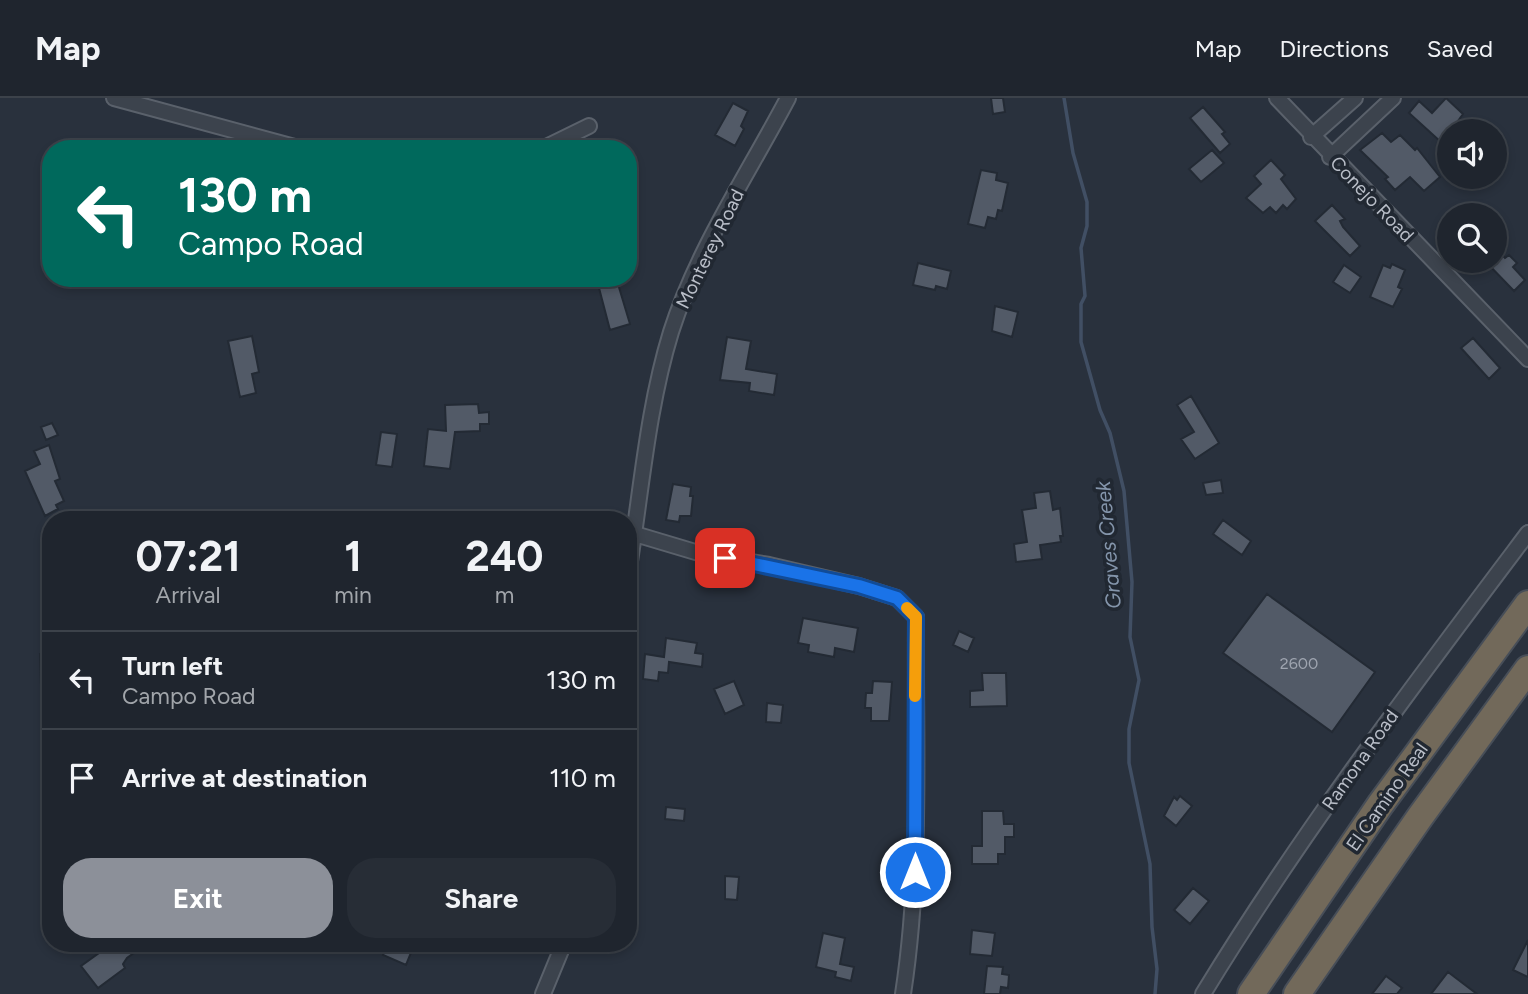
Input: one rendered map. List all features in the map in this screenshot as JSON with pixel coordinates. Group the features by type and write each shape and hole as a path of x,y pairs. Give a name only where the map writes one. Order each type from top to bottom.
{"highway":[{"name":"El Camino Real","path":"1251,994 1387,795 1528,604"},
{"name":"El Camino Real","path":"1297,994 1419,817 1528,669"}],"street":[{"path":"114,98 269,140"},
{"name":"Monterey Road","path":"637,522 663,360 684,294 788,98"},
{"name":"Conejo Road","path":"1277,98 1330,157 1528,359"},
{"path":"1311,137 1355,98"},
{"path":"1330,157 1393,98"},
{"path":"560,140 589,125"},
{"name":"Ramona Road","path":"1203,994 1245,925 1396,709 1528,533"},
{"path":"637,535 702,554 769,565 859,586 897,598 916,617 915,872 910,948 903,994"},
{"path":"543,994 560,952"}],"building":[{"path":"991,98 1003,98 1005,112 993,114"},
{"path":"1446,98 1463,114 1459,119 1437,119 1437,138 1409,113 1419,101 1432,113"},
{"path":"733,103 748,111 741,126 744,129 735,146 715,135"},
{"path":"1203,107 1225,132 1222,134 1230,144 1220,153 1190,118"},
{"path":"1382,133 1391,142 1400,135 1415,150 1417,148 1437,173 1437,180 1424,191 1410,177 1395,190 1385,179 1388,177 1360,150"},
{"path":"1212,150 1224,163 1201,182 1189,169"},
{"path":"1271,160 1285,175 1281,179 1296,199 1287,209 1283,205 1276,213 1270,207 1263,213 1246,198 1261,184 1254,176"},
{"path":"981,170 997,173 996,180 1008,183 1002,211 998,210 996,219 988,217 985,228 968,224"},
{"path":"1332,205 1345,219 1340,221 1343,227 1360,246 1350,256 1315,221"},
{"path":"1509,255 1517,263 1513,267 1525,280 1514,291 1497,273 1507,273"},
{"path":"918,263 951,271 947,289 936,286 935,290 913,285"},
{"path":"1392,264 1405,270 1398,287 1402,289 1393,307 1370,297 1383,265 1390,268"},
{"path":"1344,265 1361,277 1350,293 1333,282"},
{"path":"619,287 630,324 610,330 599,288"},
{"path":"995,306 1018,312 1012,337 992,331"},
{"path":"252,336 259,372 252,374 256,393 240,397 228,341"},
{"path":"727,337 751,341 746,369 777,374 774,395 749,391 750,383 720,380"},
{"path":"1473,338 1500,368 1489,379 1461,348"},
{"path":"1191,396 1219,443 1195,459 1181,439 1194,432 1177,405"},
{"path":"478,404 479,413 489,412 489,424 480,424 480,431 455,432 450,469 424,466 428,429 446,431 445,405"},
{"path":"52,423 58,435 46,440 41,427"},
{"path":"381,432 397,434 392,467 376,465"},
{"path":"49,445 60,479 55,481 64,501 56,505 58,509 54,511 43,511 25,471 40,464 34,451"},
{"path":"1221,480 1223,493 1206,495 1203,483"},
{"path":"673,484 691,487 690,496 693,496 691,516 680,516 679,522 666,520"},
{"path":"1050,491 1053,510 1060,508 1063,536 1060,536 1061,542 1040,545 1042,559 1016,562 1014,544 1027,542 1022,510 1036,508 1034,493"},
{"path":"1223,520 1251,541 1242,555 1213,534"},
{"path":"1267,594 1375,672 1332,732 1223,653"},
{"path":"803,618 858,628 854,652 835,648 834,657 808,652 809,645 798,643"},
{"path":"959,631 974,638 968,652 953,645"},
{"path":"666,638 697,643 695,653 703,654 702,667 669,662 668,673 659,672 658,681 643,679 645,654 664,657"},
{"path":"40,654 42,654 42,715"},
{"path":"982,673 1006,673 1007,706 970,707 970,691 983,690"},
{"path":"734,681 744,705 725,714 714,689"},
{"path":"873,681 892,682 889,721 871,721 871,708 865,708 866,693 872,693"},
{"path":"767,703 783,705 781,723 766,722"},
{"path":"1180,796 1192,806 1176,826 1164,816 1174,797 1177,800"},
{"path":"666,807 685,809 684,821 665,819"},
{"path":"982,811 1003,811 1004,824 1014,824 1014,837 1005,837 1005,854 998,854 998,864 972,864 972,846 982,846"},
{"path":"725,876 739,877 737,900 725,899"},
{"path":"1193,888 1209,901 1190,924 1174,910"},
{"path":"972,930 995,933 992,956 970,954"},
{"path":"823,933 845,938 840,964 854,967 851,981 835,977 836,972 816,967"},
{"path":"1528,940 1528,977 1513,970"},
{"path":"100,952 135,952 123,964 125,968 98,988 81,966"},
{"path":"384,952 411,952 406,965 383,955"},
{"path":"987,966 1003,967 1002,974 1009,975 1008,988 1001,987 1000,994 984,994"},
{"path":"1448,972 1477,994 1431,994"},
{"path":"1386,976 1402,988 1397,994 1372,994"}],"waterway":[{"name":"Graves Creek","path":"1064,98 1073,153 1087,202 1087,226 1081,248 1085,296 1081,304 1081,342 1100,410 1110,433 1124,491 1132,582 1130,637 1139,680 1129,729 1129,763 1150,864 1152,927 1157,969 1155,994"}],"slow traffic":[{"path":"907,608 916,617 915,696"}],"route":[{"path":"725,558 769,565 859,586 897,598 916,617 915,872"}]}
